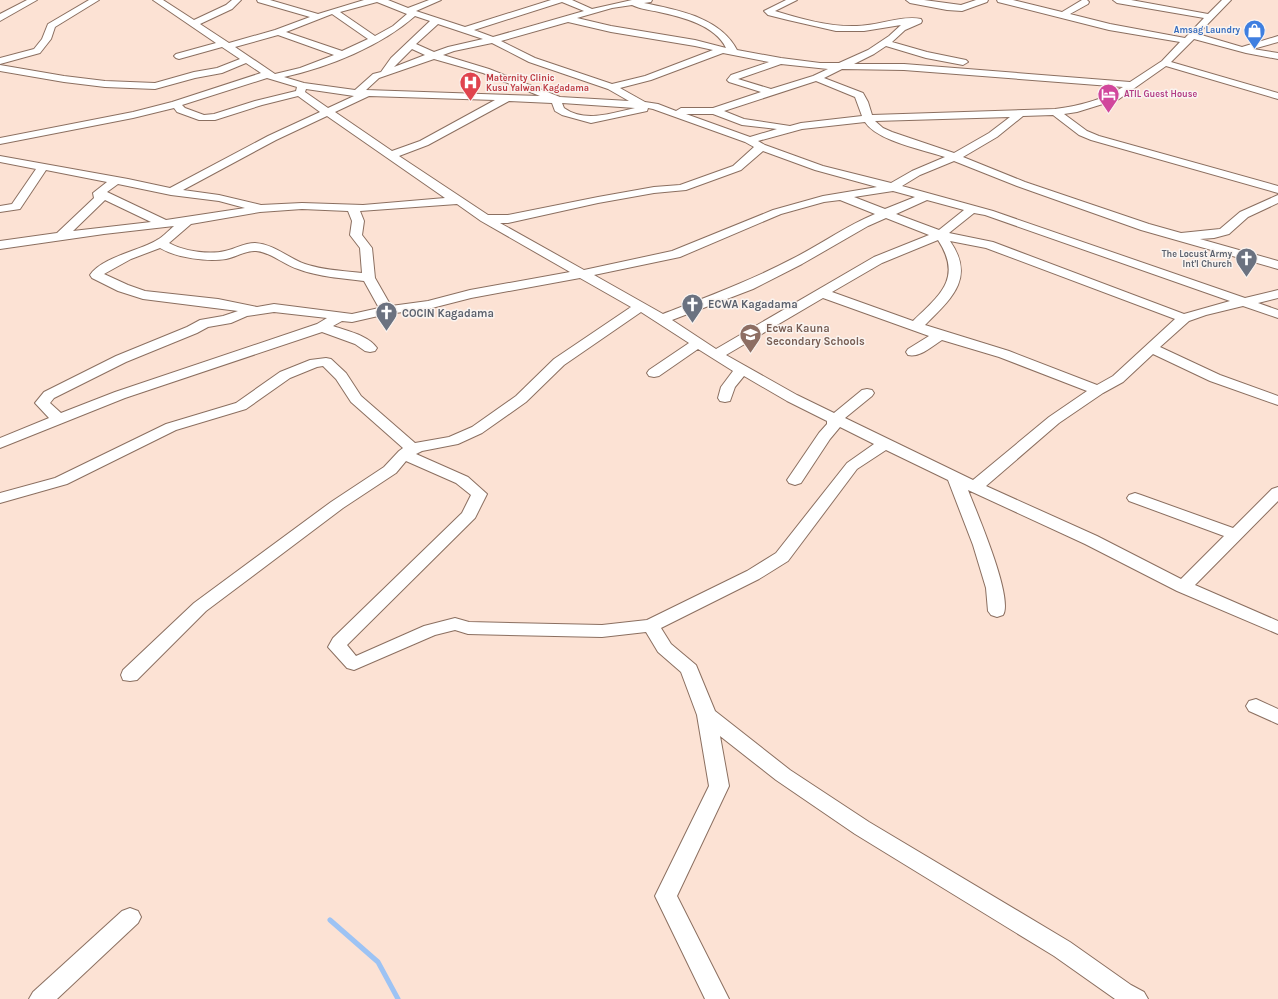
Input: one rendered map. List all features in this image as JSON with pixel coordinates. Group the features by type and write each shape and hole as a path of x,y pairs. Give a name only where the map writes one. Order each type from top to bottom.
{"street":[{"path":"0,18 33,0"},
{"path":"0,61 37,51 46,40 51,26 95,0"},
{"path":"157,0 246,60 271,75 302,90 328,113 485,219 641,306 716,355 792,398 975,487 1091,540 1183,587 1275,621"},
{"path":"193,24 229,7 237,0"},
{"path":"261,0 320,17"},
{"path":"179,56 278,32 333,11 374,0"},
{"path":"380,0 410,12 493,40 532,60 611,87 642,105"},
{"path":"0,141 133,115 176,104 271,75 303,70 375,40 402,24 410,12 437,0"},
{"path":"466,30 560,0"},
{"path":"565,0 593,12"},
{"path":"620,0 692,19 714,28 732,46 733,52"},
{"path":"357,93 376,76 451,48 493,40 611,6 631,4 648,0"},
{"path":"794,0 768,11 771,14 847,29 859,29 897,22 915,9 962,8 984,0"},
{"path":"1000,0 1064,14 1108,27 1220,42 1278,56"},
{"path":"1117,0 1211,17"},
{"path":"749,140 792,128 826,122 869,118 1055,112 1073,110 1105,101 1115,97 1130,85 1165,63 1227,0"},
{"path":"1064,14 1086,2"},
{"path":"671,111 714,111 816,78 871,52 892,38 902,28 915,9"},
{"path":"333,11 375,40"},
{"path":"568,18 611,29 695,43 722,50 781,61 842,67 904,67 1130,85"},
{"path":"384,74 394,60 437,20"},
{"path":"278,32 341,54"},
{"path":"1244,49 1278,39"},
{"path":"884,43 926,55 963,62"},
{"path":"411,45 432,55 486,71 556,100 562,111 591,120 629,113 654,106"},
{"path":"611,87 648,78 722,50"},
{"path":"0,68 78,81 155,86 194,75 219,71 246,60"},
{"path":"770,92 732,80 734,77 781,61"},
{"path":"1165,63 1278,96"},
{"path":"816,78 859,95 872,125 886,134 955,157 1021,184 1177,237 1278,265"},
{"path":"176,104 181,110 203,118 216,117 302,90 556,100 654,106 749,140 761,147 813,167 924,197 973,208 1278,314"},
{"path":"171,192 272,138 328,113 369,92"},
{"path":"391,155 424,143 506,98"},
{"path":"708,125 714,111"},
{"path":"714,111 742,122 792,128"},
{"path":"1055,112 1083,133 1095,138 1278,190"},
{"path":"59,419 42,403 49,395 121,359 192,330 205,323 226,320 244,313 274,308 352,318 387,310 428,305 470,294 582,274 676,254 777,212 823,199 891,188 916,173 955,157 993,135 1019,114"},
{"path":"485,219 508,219 647,191 682,188 737,168 761,147"},
{"path":"0,159 116,180 171,192 219,198 260,208"},
{"path":"0,208 16,207 43,166"},
{"path":"99,193 116,180"},
{"path":"99,193 164,223"},
{"path":"61,236 100,199 99,193"},
{"path":"842,196 940,235 989,245 1184,318"},
{"path":"662,319 748,286 798,261 864,223 924,197"},
{"path":"1177,237 1217,234 1227,230 1247,213 1265,206 1278,198"},
{"path":"0,245 164,223 186,222 260,208 302,206 354,208 391,207 459,200"},
{"path":"354,208 358,221 356,235 366,248 369,278 387,310"},
{"path":"716,355 878,260 940,235 973,208"},
{"path":"186,222 161,243 127,256 96,275 123,288 143,295 188,302 218,303 258,310"},
{"path":"916,326 949,292 956,276 956,266 950,247 940,235"},
{"path":"161,243 165,247 213,257 253,247 263,248 278,253 298,266 369,278"},
{"path":"822,293 940,335 1011,357 1098,390"},
{"path":"975,487 1054,420 1098,390 1118,379 1184,318 1243,301 1278,294"},
{"path":"130,675 200,607 337,505 390,470 409,452 418,446 453,441 477,430 521,399 560,362 641,306"},
{"path":"0,443 120,396 322,327 339,317"},
{"path":"322,327 360,341 370,348"},
{"path":"913,352 940,335"},
{"path":"654,373 699,343"},
{"path":"1150,348 1215,378 1278,401"},
{"path":"0,498 61,481 172,427 241,406 285,375 315,363 326,362 341,376 356,399 409,452 462,480 479,494 469,515 339,642 338,648 354,664 430,630 455,624 468,628 559,631 602,630 651,626 753,575 782,557 852,466 886,443"},
{"path":"725,398 728,387 742,369"},
{"path":"795,480 824,436 834,425 835,419 856,404 867,393"},
{"path":"955,477 993,581 997,611"},
{"path":"1183,587 1278,492"},
{"path":"1135,498 1236,535"},
{"path":"651,626 664,648 689,669 706,715 719,786 666,896 717,999"},
{"path":"1256,706 1278,717"},
{"path":"706,715 783,775 862,828 1062,949 1123,992 1136,999"},
{"path":"41,999 130,917"}],"waterway":[{"path":"330,920 378,962 398,999"}],"place":[{"name":"Amsag Laundry","path":"1255,50"},
{"name":"Maternity Clinic Kusu Yalwan Kagadama","path":"471,102"},
{"name":"ATIL Guest House","path":"1108,114"},
{"name":"The Locust Army Int'l Church","path":"1247,278"},
{"name":"ECWA Kagadama","path":"692,324"},
{"name":"COCIN Kagadama","path":"387,332"},
{"name":"Ecwa Kauna Secondary Schools","path":"750,354"}]}
